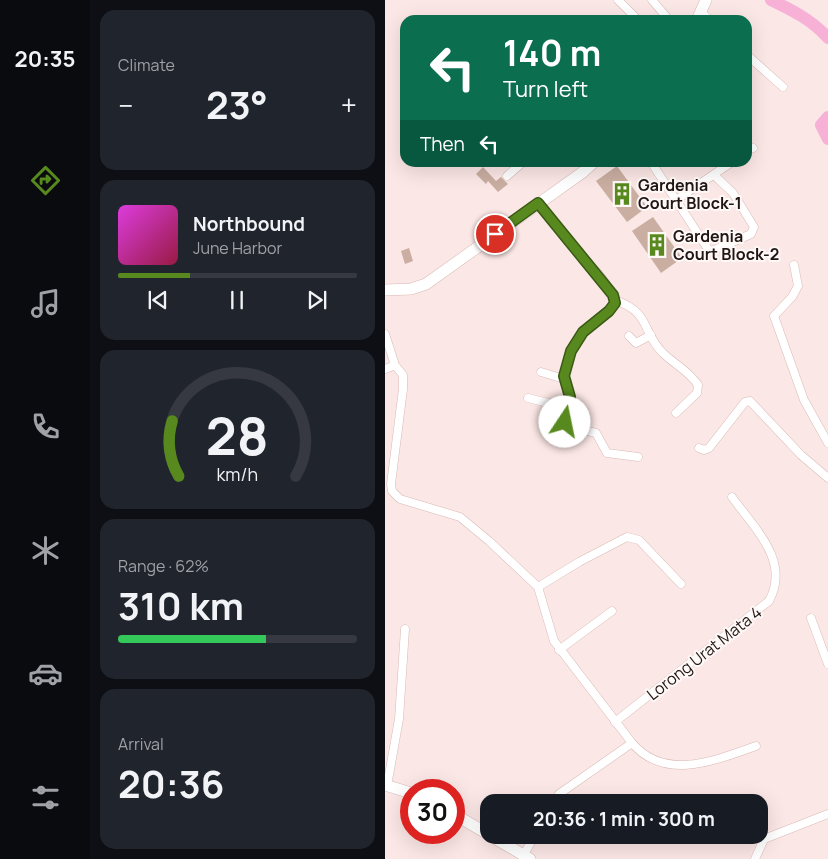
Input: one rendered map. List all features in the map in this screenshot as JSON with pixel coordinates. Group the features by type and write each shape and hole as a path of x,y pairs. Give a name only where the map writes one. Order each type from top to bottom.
{"street":[{"path":"618,0 632,15"},
{"path":"651,0 664,15"},
{"path":"699,15 706,0"},
{"path":"752,59 783,87"},
{"path":"507,176 517,167"},
{"path":"385,290 411,289 426,284 588,167"},
{"path":"654,167 708,249 712,250 751,234 754,227 733,193 714,175"},
{"path":"676,200 725,167"},
{"path":"538,203 570,244 610,289 615,300 625,303 643,318 663,353 698,385 697,392 676,412"},
{"path":"794,265 798,286 792,297 774,316 804,400 828,443"},
{"path":"615,300 609,311 583,332 571,351 564,379 570,397 565,422 567,428 597,433 607,453 638,457"},
{"path":"385,334 394,364 403,375 403,389 391,484 392,491 400,499 455,514 469,523 538,587 550,632 559,650 639,752 661,762 687,765 709,762 756,746"},
{"path":"629,336 636,343 651,335"},
{"path":"385,369 394,364"},
{"path":"541,372 564,379"},
{"path":"528,398 568,408"},
{"path":"699,448 705,450 709,448 745,402 750,401 801,456 828,478"},
{"name":"Lorong Urat Mata 4","path":"615,722 769,601 774,592 777,582 775,563 769,549 732,497"},
{"path":"538,587 579,562 627,537 639,540 681,584"},
{"path":"559,650 612,611"},
{"path":"811,618 828,664"},
{"path":"400,789 386,785 398,728 405,629"},
{"path":"559,794 632,743"},
{"path":"755,859 764,839 828,814"},
{"path":"465,821 526,857 531,844"}],"building":[{"path":"483,167 496,181 501,177 508,184 498,192 488,181 486,184 476,174"},
{"name":"Gardenia Court Block-1","path":"618,167 647,207 627,222 596,181"},
{"name":"Gardenia Court Block-2","path":"653,217 682,258 661,273 632,231"},
{"path":"409,248 413,261 405,264 401,251"}],"waterway":[{"path":"771,0 808,21 828,38"},
{"path":"828,117 821,125 828,139"}],"place":[{"name":"Gardenia Court Block-1","path":"622,194"},
{"name":"Gardenia Court Block-2","path":"657,245"}],"route":[{"path":"495,234 538,203 570,244 610,289 615,300 609,311 583,332 571,351 564,376 570,397 565,422"}]}
